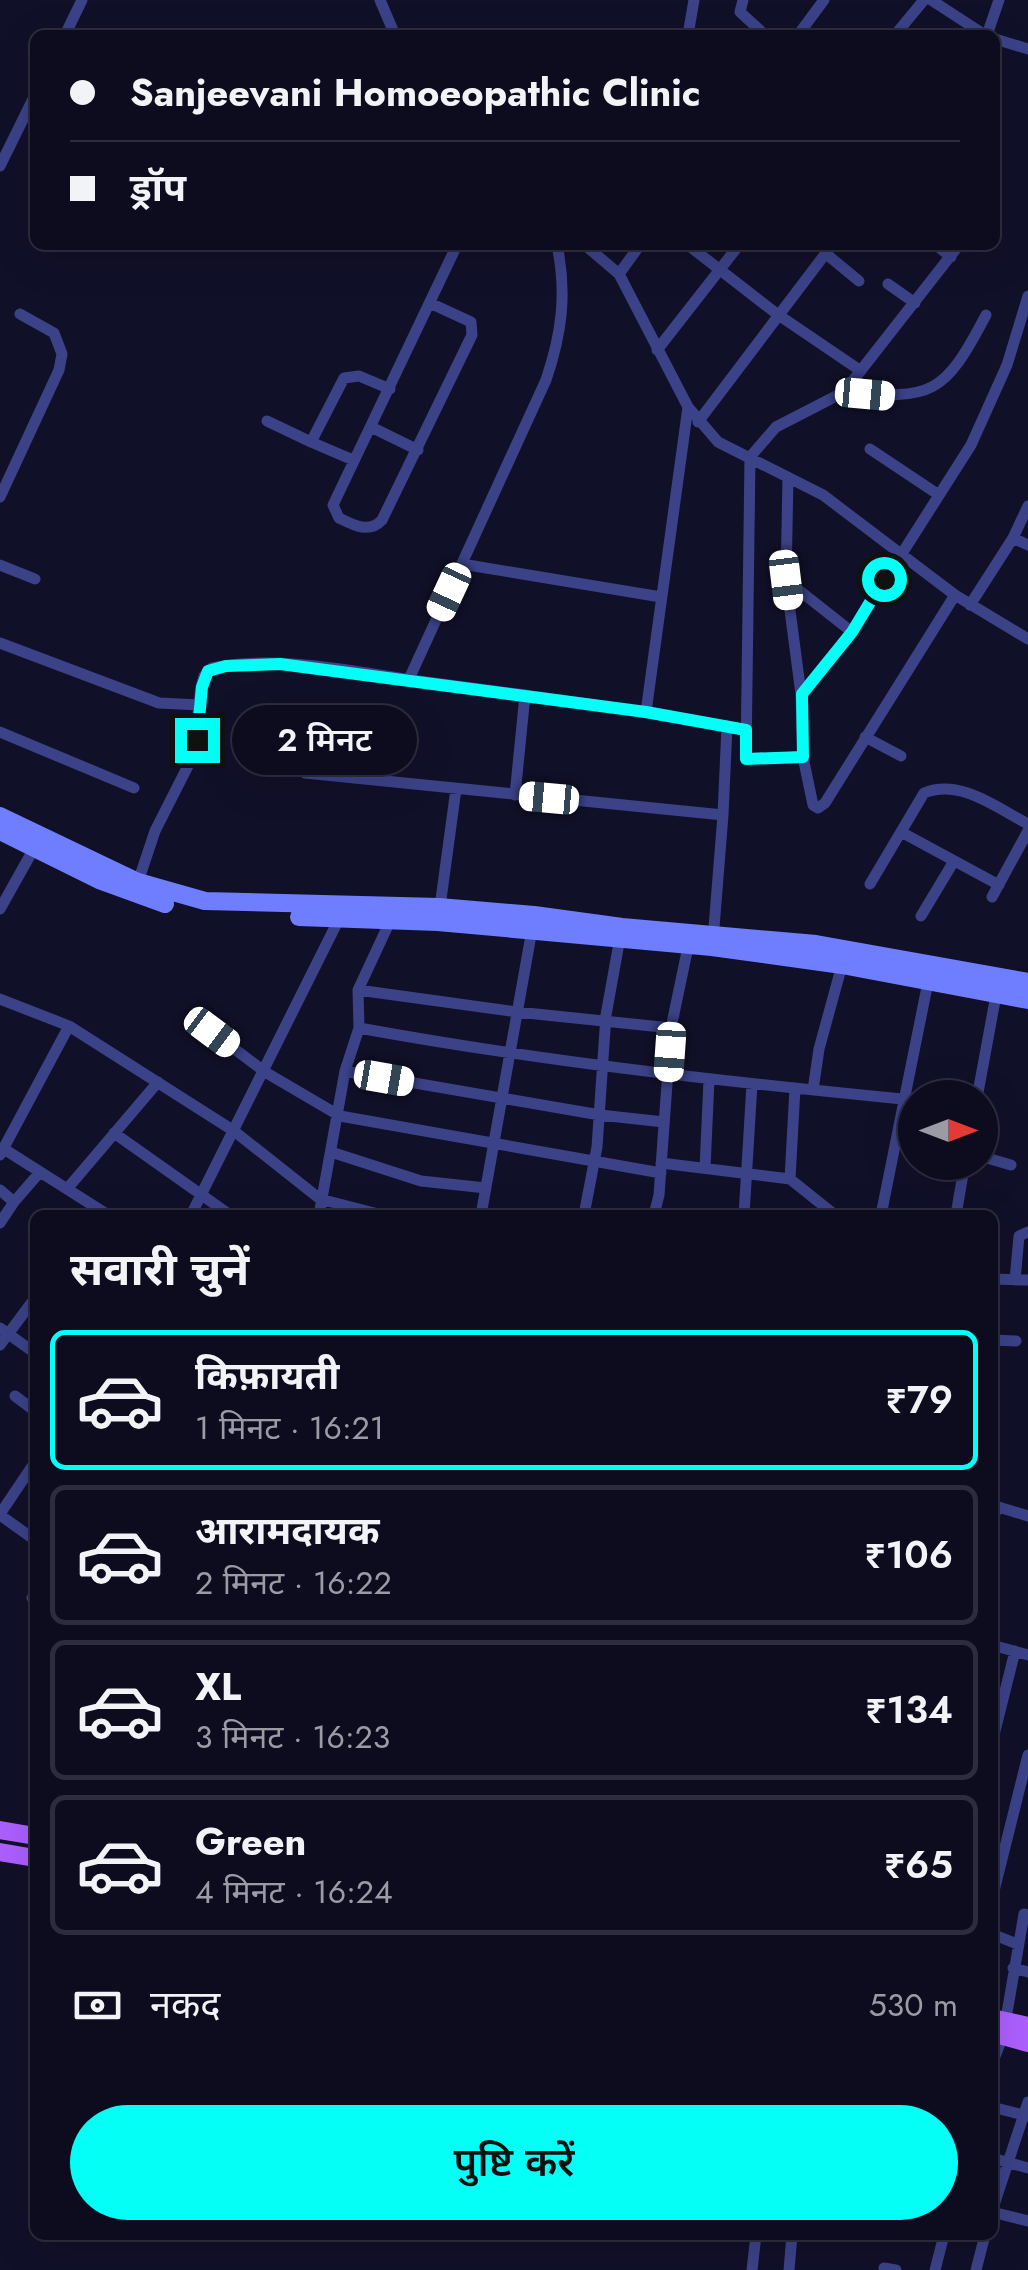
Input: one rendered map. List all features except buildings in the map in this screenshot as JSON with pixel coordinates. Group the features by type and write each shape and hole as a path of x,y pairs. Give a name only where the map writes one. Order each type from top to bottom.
{"main road":[{"path":"0,1830 30,1835"},
{"path":"0,1852 30,1857"},
{"path":"998,2027 1028,2026"},
{"path":"998,2027 1028,2043"}],"street":[{"path":"67,30 82,0"},
{"path":"380,0 392,30"},
{"path":"689,30 694,0"},
{"path":"743,0 740,12 759,30"},
{"path":"802,30 824,0"},
{"path":"900,0 914,11"},
{"path":"899,30 924,0"},
{"path":"931,0 978,30"},
{"path":"988,30 1000,0"},
{"path":"1000,40 1028,49"},
{"path":"0,166 30,105"},
{"path":"432,304 466,318 473,328 382,520 370,528 347,522 334,513 333,505 456,250"},
{"path":"409,679 558,346 564,310 559,250"},
{"path":"592,250 619,274 688,407 718,442 823,496 955,595 1028,638"},
{"path":"619,274 636,250"},
{"path":"695,250 777,314 861,371"},
{"path":"657,350 736,250"},
{"path":"698,422 827,250"},
{"path":"829,250 859,281"},
{"path":"942,250 951,257"},
{"path":"803,757 746,759 750,457 776,427 844,392 956,250"},
{"path":"888,284 914,304"},
{"path":"802,694 852,632 971,445 1007,365 1028,296"},
{"path":"0,498 60,370 62,354 54,333 20,314"},
{"path":"844,392 910,396 934,388 962,360 986,316"},
{"path":"311,442 344,378 358,376 390,389"},
{"path":"646,712 688,407"},
{"path":"267,422 353,460"},
{"path":"371,427 418,450"},
{"path":"870,449 940,495"},
{"path":"788,477 786,580 802,694 803,757 810,799 818,808 825,803 955,595"},
{"path":"970,605 1013,538 1028,506"},
{"path":"1013,538 1028,545"},
{"path":"462,564 662,596"},
{"path":"0,565 35,579"},
{"path":"786,580 852,632"},
{"path":"0,644 159,703 200,705"},
{"path":"136,888 155,830 187,771 197,740 202,687 208,671 226,666 280,664 409,679 746,730"},
{"path":"514,795 525,695"},
{"path":"712,941 726,726"},
{"path":"0,732 134,788"},
{"path":"865,737 901,756"},
{"path":"305,773 723,814"},
{"path":"870,884 924,793 944,787 966,792 1028,827 995,891 954,860 902,832"},
{"path":"439,914 456,789"},
{"path":"0,816 38,842"},
{"path":"0,831 38,842 198,912 439,914 620,934 845,948 1028,982"},
{"path":"0,909 38,842"},
{"path":"921,916 954,860"},
{"path":"194,1210 342,911"},
{"path":"319,1210 340,1116 345,1071 358,1028 358,990 392,913"},
{"path":"482,1210 533,922"},
{"path":"585,1210 600,1115 606,1020 620,934"},
{"path":"655,1210 672,1028 690,939"},
{"path":"712,941 1028,1000"},
{"path":"814,1090 819,1049 842,965"},
{"path":"906,1080 928,982"},
{"path":"358,990 672,1028"},
{"path":"980,1080 996,994"},
{"path":"0,999 70,1026 234,1131 320,1198 364,1210"},
{"path":"70,1026 2,1152 98,1210"},
{"path":"358,1028 510,1055 668,1076 898,1099"},
{"path":"212,1032 265,1072 340,1116 594,1161 704,1168 790,1179 829,1210"},
{"path":"345,1071 600,1115 664,1122"},
{"path":"704,1168 709,1080"},
{"path":"67,1189 158,1082"},
{"path":"744,1210 752,1084"},
{"path":"790,1179 795,1088"},
{"path":"881,1210 898,1120"},
{"path":"114,1134 223,1210"},
{"path":"331,1152 421,1181 486,1188"},
{"path":"998,1162 1011,1166"},
{"path":"0,1223 40,1172"},
{"path":"957,1210 962,1180"},
{"path":"0,1190 14,1202"},
{"path":"1021,1280 1019,1236 1028,1232"},
{"path":"0,1345 4,1331 30,1303"},
{"path":"4,1331 30,1349"},
{"path":"998,1340 1016,1341"},
{"path":"15,1396 30,1407"},
{"path":"30,1470 0,1515 30,1536"},
{"path":"998,1506 1028,1516"},
{"path":"998,1725 1022,1653"},
{"path":"998,1874 1028,1755"},
{"path":"998,2027 1024,1914 1028,1914"},
{"path":"998,1936 1018,1944"},
{"path":"1012,1968 1028,1972"},
{"path":"998,2108 1026,2112 998,2195"},
{"path":"998,2160 1028,2168"},
{"path":"998,2213 1028,2221"},
{"path":"752,2270 755,2240"},
{"path":"789,2270 792,2240"},
{"path":"935,2270 943,2240"},
{"path":"976,2270 985,2240"}],"route":[{"path":"197,740 202,687 208,671 226,666 280,664 646,712 746,730 746,759 803,757 802,694 852,632 884,579"}]}
